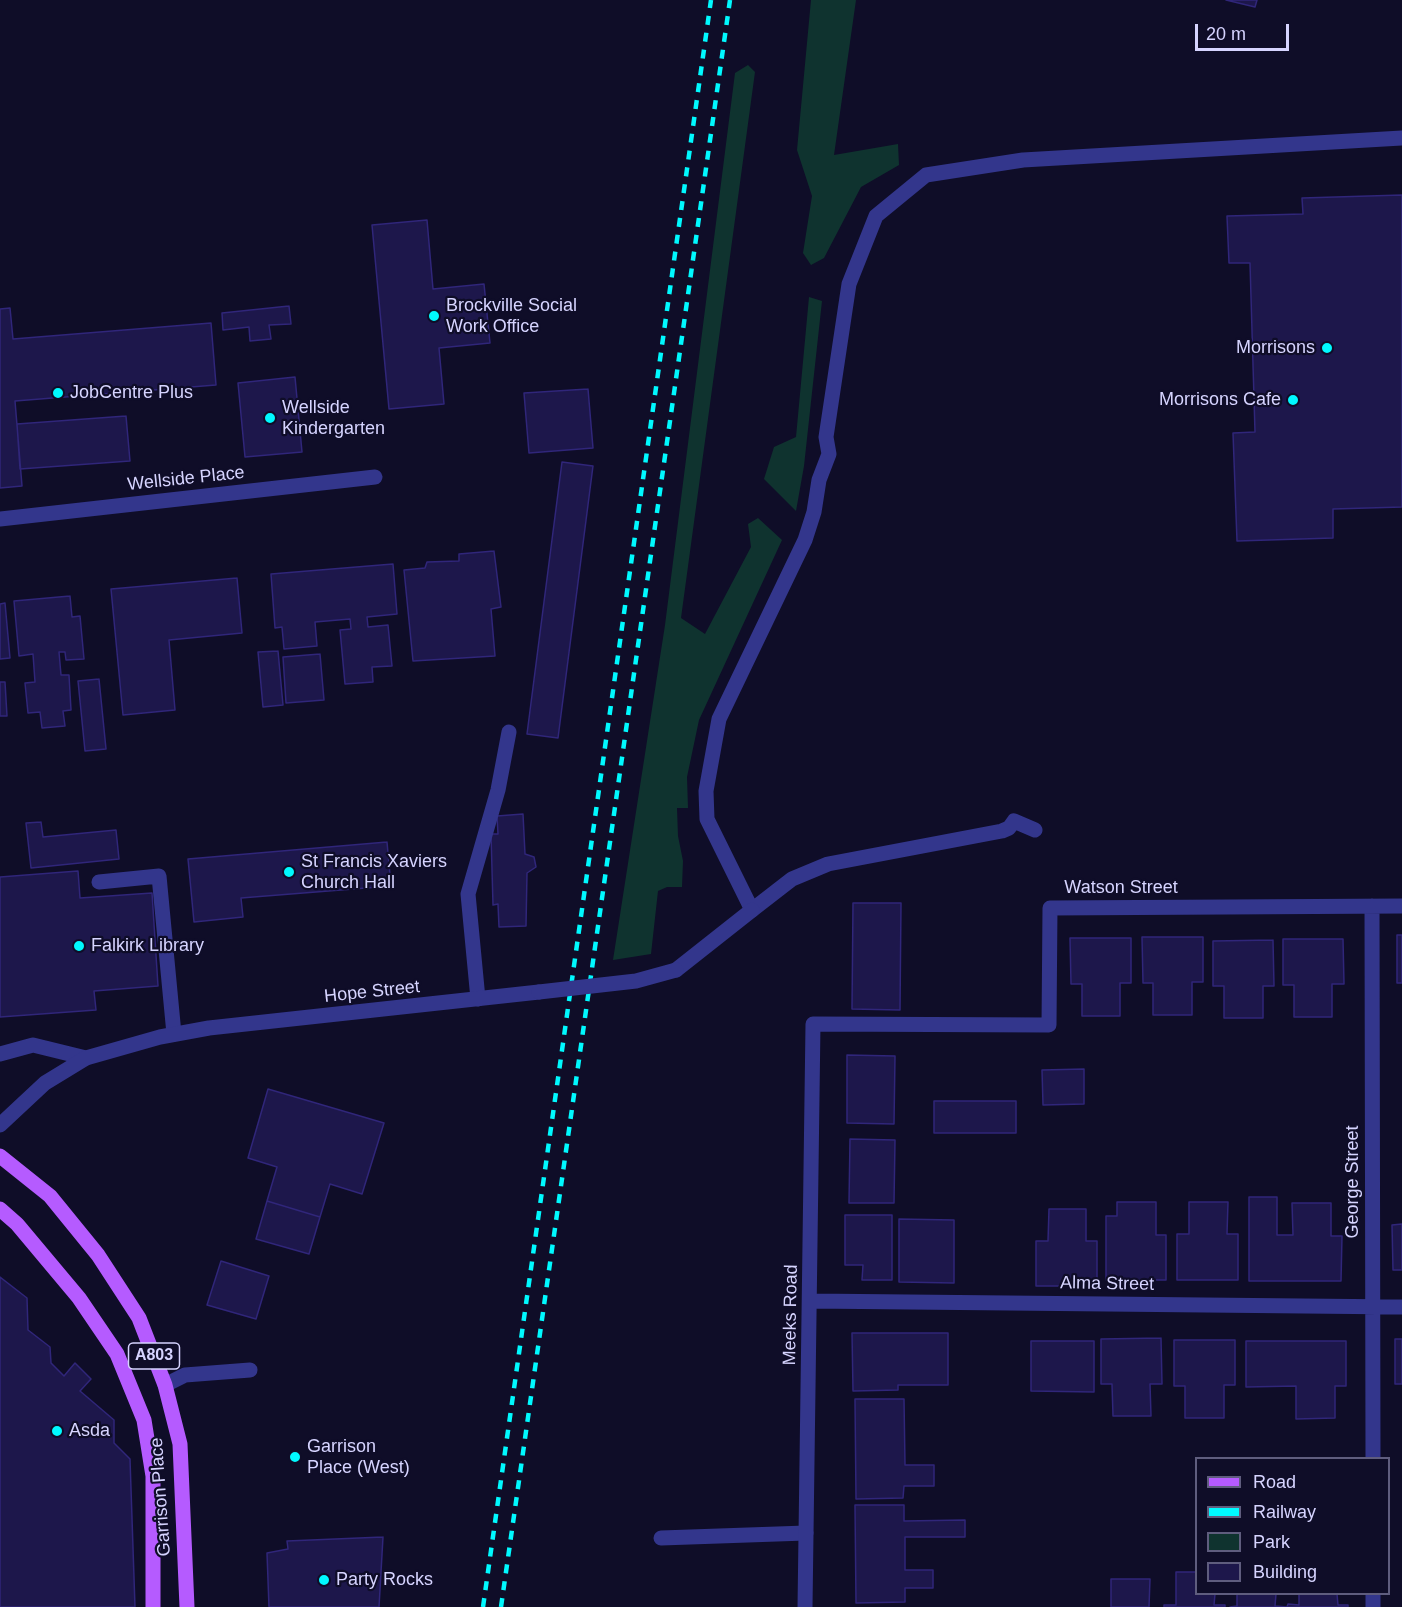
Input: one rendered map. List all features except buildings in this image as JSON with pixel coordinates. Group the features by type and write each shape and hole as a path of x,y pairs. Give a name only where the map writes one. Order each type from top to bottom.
{"main road":[{"name":"Garrison Place","path":"0,1156 50,1196 98,1255 139,1318 165,1385 180,1444 187,1607"},
{"name":"Garrison Place","path":"0,1209 17,1224 79,1298 117,1354 144,1420 153,1476 153,1607"}],"street":[{"path":"752,910 707,819 708,781 719,719 805,540 814,512 819,480 829,454 826,437 849,284 876,216 926,175 1023,160 1402,138"},
{"name":"Wellside Place","path":"0,519 375,477"},
{"path":"478,999 468,894 498,790 509,732"},
{"name":"Hope Street","path":"0,1125 45,1083 86,1058 174,1034 636,981 676,970 792,879 828,864 1002,831 1010,828 1017,816 1035,830"},
{"path":"99,882 159,876 174,1034"},
{"name":"George Street","path":"1372,906 1373,1457"},
{"name":"Watson Street","path":"813,1024 1050,1025 1050,908 1402,906"},
{"name":"Meeks Road","path":"805,1607 813,1024"},
{"path":"0,1054 33,1045 86,1058"},
{"name":"Alma Street","path":"811,1300 1402,1306"},
{"path":"165,1385 185,1376 250,1370"},
{"path":"661,1538 806,1533"}],"green space":[{"path":"811,0 856,0 834,155 898,144 899,165 861,187 824,258 811,265 803,253 812,196 797,150"},
{"path":"748,65 755,72 681,618 705,634 751,547 748,524 758,518 782,540 699,720 687,777 688,808 677,808 678,836 683,861 682,887 667,887 658,891 651,954 613,960 665,625 735,73"},
{"path":"809,297 822,301 804,466 796,511 764,479 774,447 796,437"}],"railway":[{"path":"483,1607 711,0"},
{"path":"501,1607 730,0"}],"place":[{"name":"Brockville Social Work Office","path":"434,316"},
{"name":"Morrisons","path":"1327,348"},
{"name":"JobCentre Plus","path":"58,393"},
{"name":"Morrisons Cafe","path":"1293,400"},
{"name":"Wellside Kindergarten","path":"270,418"},
{"name":"St Francis Xaviers Church Hall","path":"289,872"},
{"name":"Falkirk Library","path":"79,946"},
{"name":"Asda","path":"57,1431"},
{"name":"Garrison Place (West)","path":"295,1457"},
{"name":"Party Rocks","path":"324,1580"}]}
